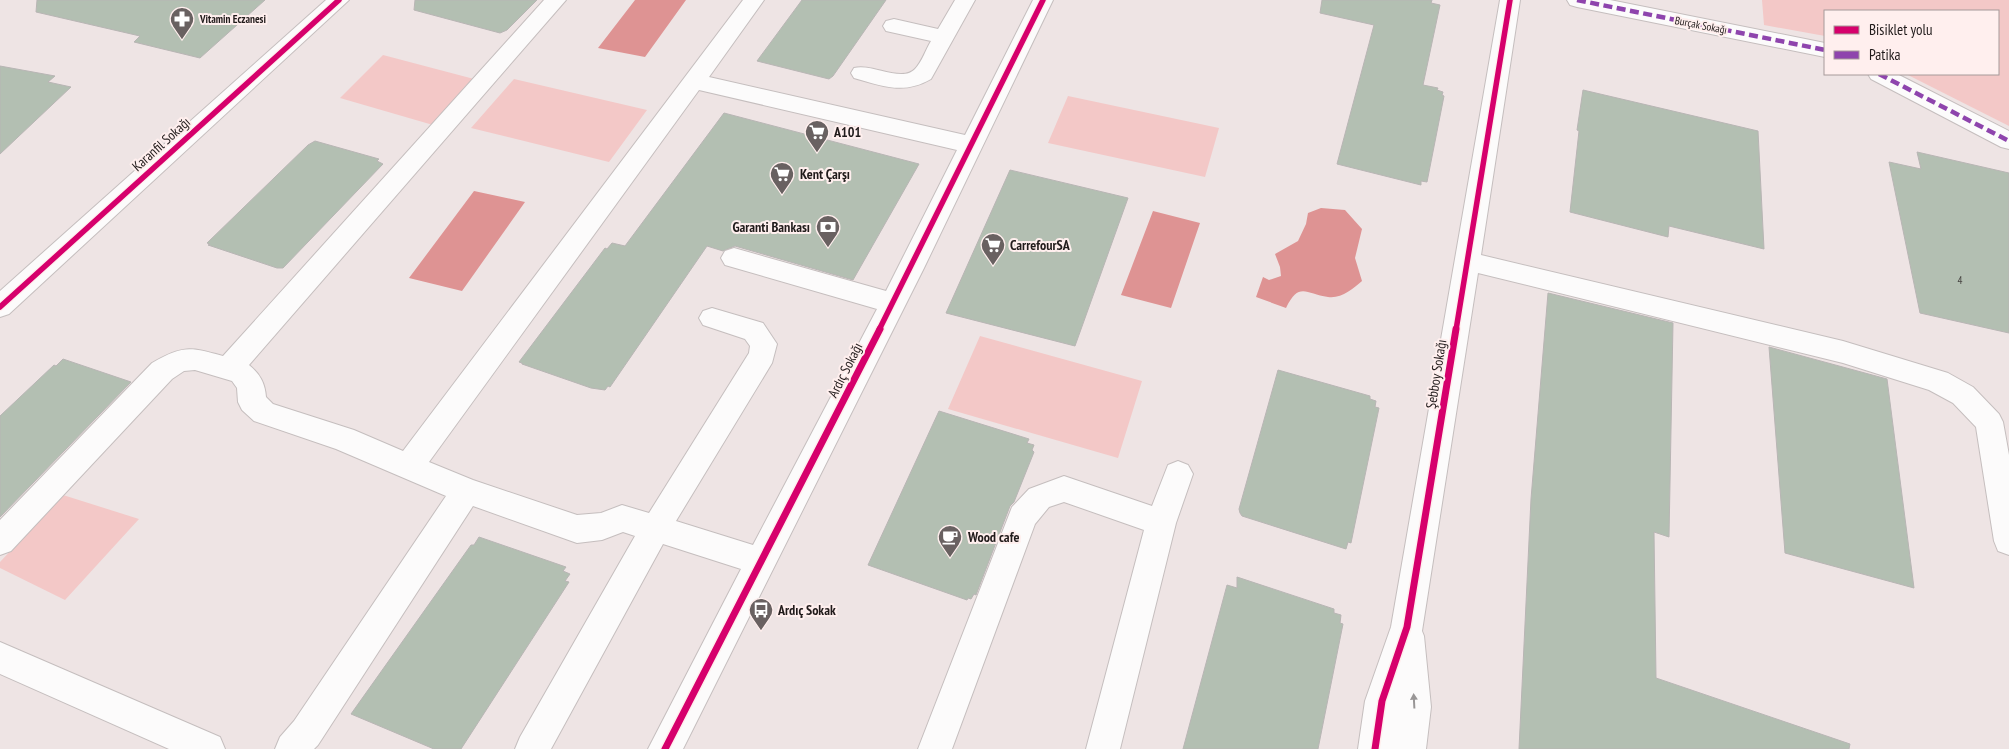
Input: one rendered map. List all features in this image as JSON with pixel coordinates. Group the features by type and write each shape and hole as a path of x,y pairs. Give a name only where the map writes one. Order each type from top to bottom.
{"street":[{"name":"Karanfil Sokağı","path":"0,307 339,0"},
{"path":"228,370 556,0"},
{"path":"409,466 754,0"},
{"path":"862,73 902,82 910,81 923,74 965,0"},
{"name":"Ardıç Sokağı","path":"665,749 894,303 1043,0"},
{"name":"Şebboy Sokağı","path":"1375,749 1382,701 1407,627 1510,0"},
{"name":"Burçak Sokağı","path":"1578,0 1824,50"},
{"path":"894,26 944,37"},
{"path":"1881,75 2009,141"},
{"path":"694,81 972,145"},
{"path":"734,258 894,303"},
{"path":"1467,261 1843,352 1938,381 1963,395 1989,422 2009,541"},
{"path":"532,749 656,528 762,355 764,344 754,331 712,318"},
{"path":"0,541 162,371 179,361 195,359 241,373 251,385 252,402 264,413 344,439 466,491 577,528 602,526 622,518 760,561"},
{"path":"1103,749 1161,523 1178,474"},
{"path":"935,749 1023,516 1039,498 1064,490 1161,523"},
{"path":"292,749 306,733 466,491"},
{"name":"Şebboy Sokağı","path":"1407,627 1414,707 1409,749"},
{"path":"0,658 208,749"}],"shaded area":[{"path":"635,0 686,0 645,57 598,48"},
{"path":"1762,0 2009,0 2009,126 1908,75 1999,75 1999,10 1824,10 1824,36 1764,25"},
{"path":"383,55 474,79 433,125 340,98"},
{"path":"514,79 647,110 609,162 471,128"},
{"path":"1068,96 1219,128 1205,177 1048,143"},
{"path":"474,191 525,202 462,291 409,278"},
{"path":"1321,208 1345,210 1362,229 1355,258 1362,281 1342,295 1333,297 1320,296 1304,291 1299,292 1295,294 1286,308 1256,297 1263,277 1269,280 1281,276 1275,254 1298,241 1306,224 1308,213"},
{"path":"1153,211 1200,223 1171,308 1121,295"},
{"path":"980,336 1142,381 1118,458 948,409"},
{"path":"63,495 139,519 65,600 0,568 0,562"}],"building":[{"path":"37,0 265,0 200,58 134,42 140,36 36,12"},
{"path":"415,0 537,0 507,30 500,33 414,10"},
{"path":"802,0 886,0 829,79 757,61"},
{"path":"1322,0 1432,0 1431,3 1440,5 1423,85 1438,88 1437,90 1443,92 1442,95 1444,96 1427,182 1421,181 1421,185 1337,164 1374,25 1320,13"},
{"path":"0,66 55,76 48,82 71,87 0,154"},
{"path":"1583,90 1758,131 1764,249 1669,226 1668,237 1570,212 1579,131 1577,130"},
{"name":"Kent Çarşı","path":"724,113 919,164 853,280 735,246 723,251 707,246 610,387 608,386 605,390 591,388 519,362 605,248 607,249 612,243 625,246"},
{"path":"315,141 379,159 377,161 383,164 283,268 277,268 208,245 210,244 207,243 308,145"},
{"path":"1917,152 2009,173 2009,333 1920,313 1889,162 1921,169"},
{"path":"1010,170 1128,198 1075,346 946,313"},
{"path":"1548,293 1673,323 1669,537 1654,532 1656,678 1850,744 1849,749 1519,749 1531,499"},
{"path":"1769,347 1887,379 1914,588 1785,553"},
{"path":"63,359 131,382 0,517 0,416 54,365 56,366"},
{"path":"1278,370 1370,396 1370,399 1376,401 1375,407 1379,408 1351,543 1348,542 1346,549 1242,516 1240,513 1239,509"},
{"path":"939,411 1029,439 1027,443 1034,445 1032,450 1034,452 1014,502 1010,506 976,595 974,594 971,599 968,598 967,600 868,565"},
{"path":"479,537 566,567 563,571 570,574 565,581 569,582 461,749 434,749 351,714 471,545 474,545"},
{"path":"1237,577 1334,609 1334,613 1341,615 1340,623 1343,624 1318,749 1183,749 1227,585 1237,588"}],"marked path":[{"path":"1577,0 1824,50"},
{"path":"1881,75 2009,141"}],"cycle path":[{"path":"0,307 339,0"},
{"path":"665,749 911,268 1043,0"},
{"path":"1375,749 1382,701 1407,627 1510,0"}],"place":[{"name":"Vitamin Eczanesi","path":"182,40"},
{"name":"A101","path":"817,153"},
{"name":"Kent Çarşı","path":"782,195"},
{"name":"Garanti Bankası","path":"828,248"},
{"name":"CarrefourSA","path":"993,266"},
{"name":"Wood cafe","path":"950,558"},
{"name":"Ardıç Sokak","path":"761,631"}]}
